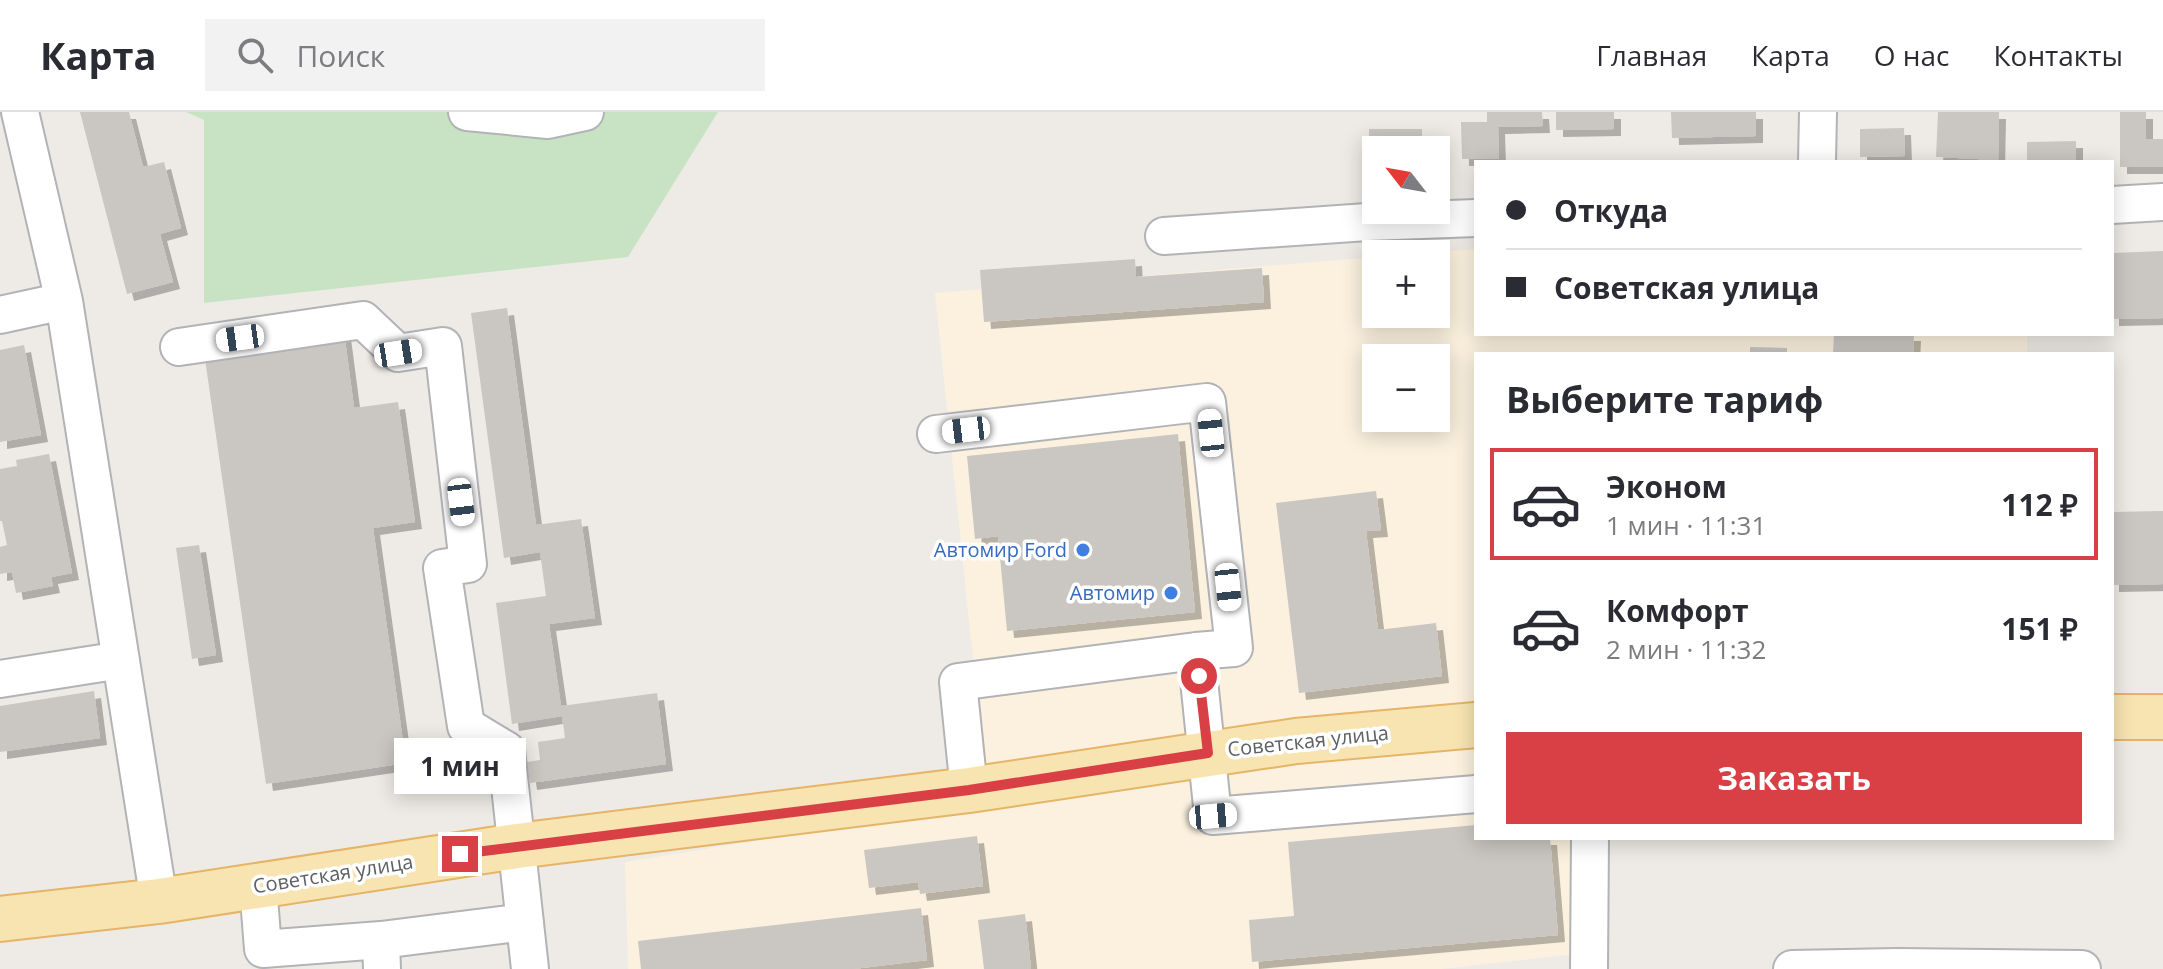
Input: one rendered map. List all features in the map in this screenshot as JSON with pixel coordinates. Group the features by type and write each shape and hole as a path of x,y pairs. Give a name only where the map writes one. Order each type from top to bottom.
{"main road":[{"path":"2114,717 2163,717"},
{"name":"Советская улица","path":"0,919 159,901 517,846 969,790 1296,741 1474,725"}],"street":[{"path":"20,112 64,301 159,901"},
{"path":"467,112 548,120 585,112"},
{"path":"1817,160 1818,112"},
{"path":"2114,205 2163,202"},
{"path":"1164,236 1474,218"},
{"path":"0,315 64,301"},
{"path":"179,347 363,320 398,353 443,346 468,564 442,568 466,726 506,750 530,969"},
{"path":"936,434 1207,402 1234,648 958,682 969,790"},
{"path":"1196,651 1213,816 1474,794"},
{"path":"0,679 121,660"},
{"path":"1589,969 1590,840"},
{"path":"258,885 263,949 382,954 525,922"},
{"path":"1792,969 2082,969"}],"shaded area":[{"path":"1474,249 1474,336 2027,336 2027,352 1474,352 1474,840 1579,840 1584,953 1442,969 628,969 625,862 988,803 935,293 1362,258 1362,328 1450,328 1450,251"}],"green space":[{"path":"186,112 718,112 628,257 204,303 204,120"}],"building":[{"path":"80,112 129,112 143,167 164,162 181,228 160,234 173,282 127,294"},
{"path":"1487,112 1542,112 1543,126 1498,127 1499,159 1462,159 1461,122 1487,122"},
{"path":"1556,112 1614,112 1614,129 1556,130"},
{"path":"1671,112 1756,112 1756,136 1672,138"},
{"path":"1938,112 1999,112 1998,160 1936,157"},
{"path":"2120,112 2146,112 2146,139 2163,139 2163,167 2120,167"},
{"path":"1904,128 1905,156 1860,157 1860,129"},
{"path":"1369,129 1422,129 1422,136 1369,136"},
{"path":"2076,141 2076,160 2027,160 2027,142"},
{"path":"2163,251 2163,318 2114,319 2114,253"},
{"path":"1135,259 1136,277 1262,268 1264,302 984,322 980,270"},
{"path":"507,308 536,525 581,519 595,618 549,624 561,706 657,693 666,764 530,783 527,762 540,760 538,742 565,738 562,716 512,724 496,603 546,596 540,552 504,558 471,313"},
{"path":"344,332 354,408 398,402 415,522 373,528 406,763 266,784 204,352"},
{"path":"1834,336 1914,336 1913,352 1833,352"},
{"path":"24,345 41,435 0,442 0,350"},
{"path":"1750,347 1787,348 1787,352 1750,352"},
{"path":"1178,434 1195,612 1007,631 998,536 975,539 967,456"},
{"path":"49,454 72,573 51,577 53,586 16,593 12,572 0,574 0,547 7,545 0,521 0,469 17,466 16,460"},
{"path":"1376,491 1381,530 1366,531 1378,630 1436,623 1442,676 1299,693 1276,503"},
{"path":"2163,511 2163,584 2114,585 2114,512"},
{"path":"199,545 216,655 192,659 176,548"},
{"path":"94,691 100,738 0,752 0,706"},
{"path":"1474,825 1474,840 1550,840 1558,935 1252,962 1249,920 1294,916 1288,842"},
{"path":"977,836 983,886 920,894 918,882 869,888 864,850"},
{"path":"921,908 927,960 853,969 641,969 638,941"},
{"path":"1025,914 1031,969 984,969 978,920"}],"place":[{"name":"Автомир Ford","path":"1083,550"},
{"name":"Автомир","path":"1171,593"}],"route":[{"path":"460,854 969,790 1208,753 1199,676"}]}
